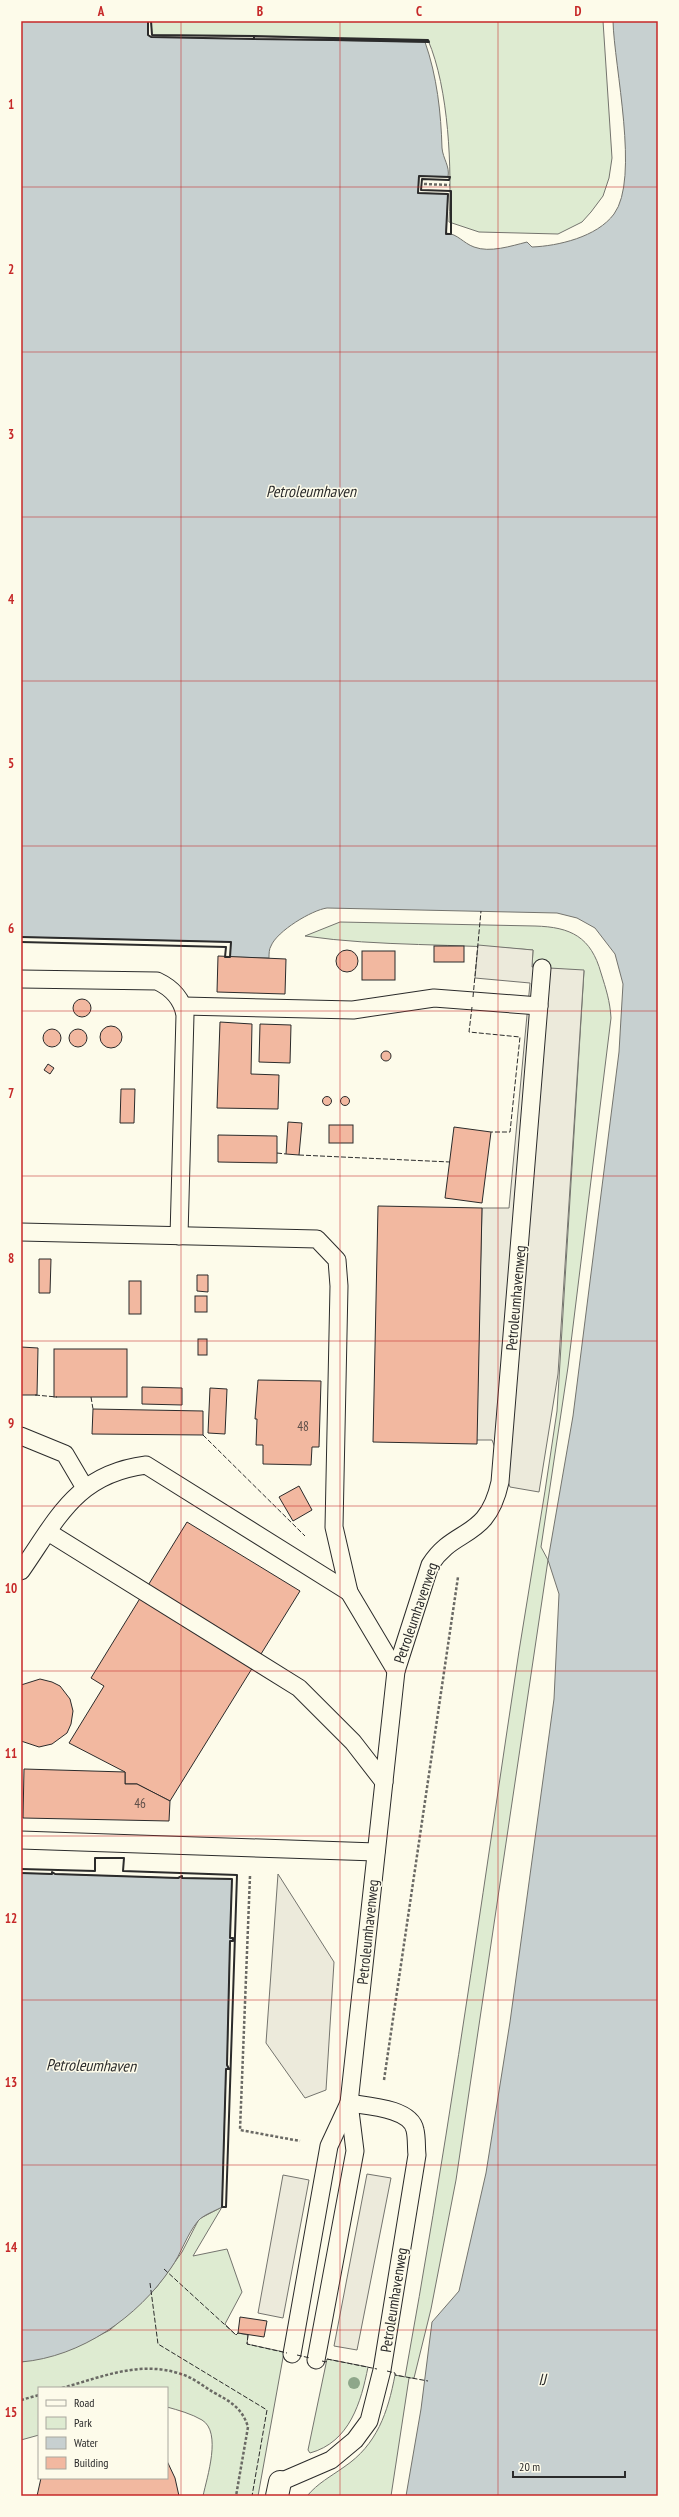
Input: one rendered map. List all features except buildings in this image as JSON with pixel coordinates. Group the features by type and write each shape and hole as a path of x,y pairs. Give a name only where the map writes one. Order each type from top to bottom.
{"lane":[{"name":"Petroleumhavenweg","path":"316,2360 355,2151 349,2103 396,1671 430,1565 437,1554 449,1543 464,1536 483,1521 496,1500 499,1488 542,968"},
{"path":"21,978 157,981 174,991 184,1006 179,1236"},
{"path":"184,1006 353,1010 434,998 539,1006"},
{"path":"21,1232 317,1239 337,1260 339,1286 334,1527 349,1592 396,1671"},
{"path":"21,1436 65,1454 85,1488"},
{"path":"21,1571 68,1504 85,1488 104,1475 125,1468 146,1465 349,1592"},
{"path":"48,1532 299,1688 354,1742 384,1782"},
{"path":"21,1840 376,1852"},
{"name":"Petroleumhavenweg","path":"292,2354 329,2146 349,2103"},
{"name":"Petroleumhavenweg","path":"279,2489 331,2460 355,2440 369,2421 382,2370 417,2155 415,2129 411,2121 397,2112 349,2103"}],"path":[{"path":"424,184 450,185"},
{"path":"65,2387 118,2371 158,2368 182,2374 233,2403 245,2417 248,2426 236,2496"},
{"path":"21,2400 38,2395"}],"green space":[{"path":"151,21 603,21 612,158 609,178 603,196 582,222 558,234 479,232 449,222 450,178 448,130 441,82 428,40 152,35"},
{"path":"340,922 535,926 548,927 569,932 578,936 585,943 592,951 597,961 608,995 611,1018 568,1367 541,1547 548,1560 456,2180 431,2309 414,2378 409,2378 391,2496 307,2496 311,2491 344,2467 365,2449 373,2438 384,2415 389,2402 395,2375 405,2377 446,2135 557,1411 584,971 532,967 533,950 476,946 362,942 305,936"},
{"path":"222,2207 193,2256 227,2249 242,2292 225,2324 236,2335 238,2333 248,2335 247,2344 284,2352 258,2496 203,2496 212,2455 211,2434 208,2426 202,2420 168,2407 168,2387 38,2387 38,2435 21,2440 21,2362 74,2348 110,2330 156,2288 182,2252 199,2219"},
{"path":"327,2359 368,2367 362,2394 351,2419 344,2430 335,2440 324,2448 310,2453 308,2450"}],"shaded area":[{"path":"478,945 533,950 532,967 584,970 558,1374 539,1492 510,1487 492,1440 476,1440 482,1208 509,1208 530,983 475,978"},
{"path":"278,1874 334,1962 326,2090 305,2098 266,2043"},
{"path":"367,2174 391,2178 357,2350 334,2346"},
{"path":"283,2175 309,2180 283,2318 258,2313"}],"water":[{"name":"Petroleumhaven","path":"21,21 148,21 148,35 152,37 425,42 433,68 441,121 442,148 447,166 448,177 419,176 418,193 448,194 446,233 454,235 480,249 494,249 527,242 532,247 553,245 576,239 598,229 614,214 621,198 625,175 625,149 624,121 613,21 658,21 658,2496 406,2496 421,2409 432,2322 459,2291 486,2173 510,2022 554,1699 559,1594 548,1560 573,1416 619,1052 623,984 615,954 595,928 577,918 557,913 327,908 304,917 280,934 270,947 269,958 230,957 231,942 21,937"},
{"name":"Petroleumhaven","path":"52,1872 56,1874 178,1878 182,1876 182,1878 232,1879 230,1937 233,1938 233,1941 230,1941 227,2065 229,2069 226,2070 222,2207 198,2221 175,2262 158,2286 125,2318 106,2332 65,2352 43,2359 21,2362 21,1873 52,1874"}],"fence":[{"path":"473,997 481,911"},
{"path":"472,1007 469,1032 520,1037 510,1132 491,1132"},
{"path":"277,1153 286,1154"},
{"path":"299,1155 450,1162"},
{"path":"35,1395 57,1397"},
{"path":"91,1397 93,1409"},
{"path":"203,1435 305,1536"},
{"path":"164,2269 236,2335 238,2333"},
{"path":"150,2283 158,2344 267,2410 252,2496"},
{"path":"248,2335 247,2344 287,2353"},
{"path":"297,2355 310,2358"},
{"path":"322,2361 326,2362 327,2359 377,2369"},
{"path":"387,2371 395,2373 395,2375 428,2381"}],"wall":[{"path":"148,21 148,35 151,37 254,39 254,36 152,35 151,21"},
{"path":"254,36 333,38 333,40 254,39 254,36"},
{"path":"333,38 428,40 429,42 333,40 333,38"},
{"path":"419,176 450,177 449,180 422,179 421,190 451,191 451,234 446,234 448,194 418,193 419,176"},
{"path":"21,937 231,942 230,957 225,957 226,947 21,942"},
{"path":"21,1869 95,1871 95,1858 124,1858 123,1871 237,1875 226,2207 222,2207 226,2069 229,2069 227,2065 230,1941 233,1941 233,1938 230,1938 232,1879 182,1878 182,1876 178,1878 55,1874 52,1872 52,1874 21,1873"}],"water label":[{"name":"IJ","path":"542,2379"}]}
